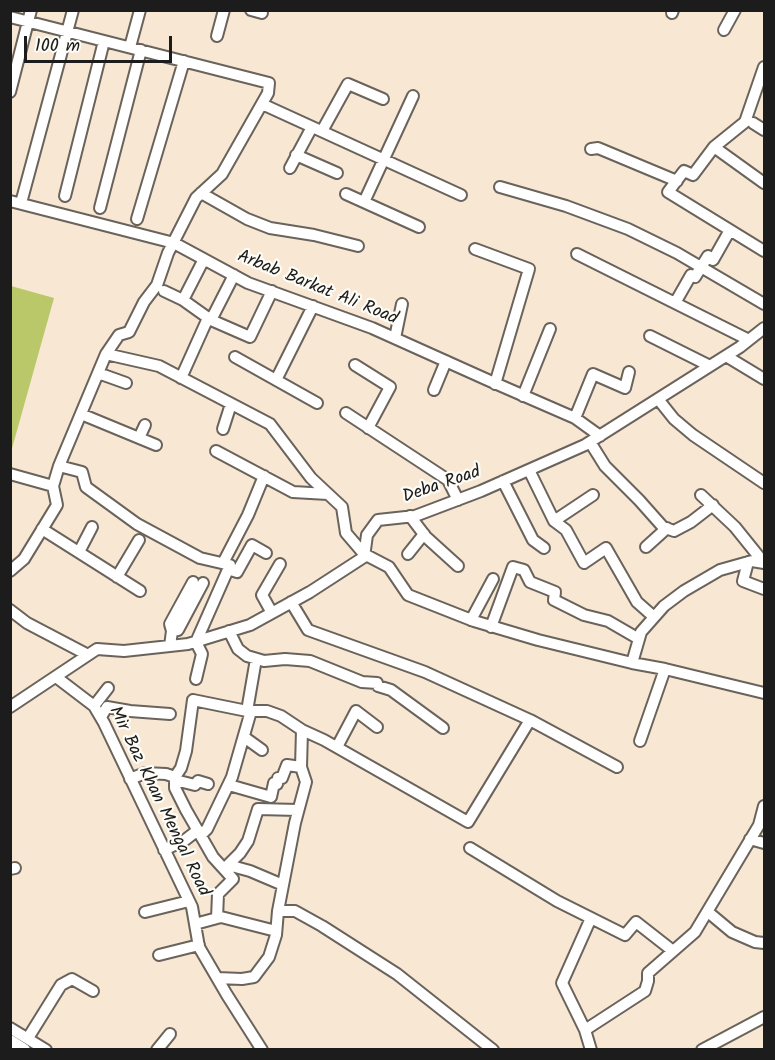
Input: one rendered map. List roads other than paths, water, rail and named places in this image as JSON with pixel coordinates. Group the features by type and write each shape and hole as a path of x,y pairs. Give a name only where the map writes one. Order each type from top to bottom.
{"main road":[{"path":"10,1041 26,1044"}],"street":[{"path":"16,202 73,10"},
{"path":"130,47 140,10"},
{"path":"217,36 224,10"},
{"path":"724,30 735,10"},
{"path":"10,92 30,16"},
{"path":"10,17 30,16 68,32 269,83 268,93 222,174 196,198 168,253 157,285 144,302 129,332 119,335 106,354 59,466 53,486 57,505 24,559 10,571"},
{"path":"65,196 104,41"},
{"path":"100,208 141,50"},
{"path":"137,219 184,61"},
{"path":"765,67 745,122 714,147 693,175 684,171 668,192 765,251"},
{"path":"290,168 296,155 348,84 383,99"},
{"path":"364,202 413,96"},
{"path":"262,104 461,195"},
{"path":"753,123 765,130"},
{"path":"714,147 765,183"},
{"path":"591,148 598,148 676,181"},
{"path":"296,155 337,173"},
{"path":"500,187 566,206 628,229 765,304"},
{"path":"201,193 247,219 270,228 314,235 358,246"},
{"path":"346,194 419,227"},
{"name":"Arbab Barkat Ali Road","path":"16,202 174,243 248,283 372,328 575,418 595,439"},
{"path":"675,303 691,274 695,277 708,256 713,260 730,230"},
{"path":"475,249 529,269 495,384"},
{"path":"577,254 749,340"},
{"path":"183,300 204,259"},
{"path":"181,378 234,275"},
{"path":"164,291 183,300 210,319 250,337 272,291"},
{"path":"395,338 402,303"},
{"path":"276,380 313,306"},
{"name":"Deba Road","path":"364,554 367,535 378,520 415,516 458,500 503,482 595,439 726,356 765,328"},
{"path":"523,396 550,329"},
{"path":"650,336 710,366"},
{"path":"106,354 159,366 270,424 311,478 342,507 346,533 364,554 389,567 408,595 491,627 538,640 765,693"},
{"path":"726,356 765,379"},
{"path":"235,357 317,404"},
{"path":"434,390 446,361"},
{"path":"355,365 390,387 368,428"},
{"path":"575,418 592,374 625,388 629,372"},
{"path":"98,374 126,383"},
{"path":"658,399 674,419 693,435 765,483"},
{"path":"223,429 231,404"},
{"path":"81,414 156,445"},
{"path":"346,414 448,480 458,500"},
{"path":"139,438 145,425"},
{"path":"595,439 605,466 663,527 674,531 691,522 713,505"},
{"path":"216,452 293,492 328,494"},
{"path":"59,466 82,472 86,487 137,524 200,558 237,572 252,545 266,553"},
{"path":"529,470 554,521 566,530 584,563 606,548 637,602 654,617"},
{"path":"10,474 53,486"},
{"path":"196,679 202,654 196,642 225,566 264,476"},
{"path":"503,482 533,540 544,548"},
{"path":"554,521 593,495"},
{"path":"701,495 735,527 765,563"},
{"path":"410,516 424,534 458,566"},
{"path":"79,552 92,527"},
{"path":"646,547 667,528"},
{"path":"42,529 140,591"},
{"path":"408,554 424,534"},
{"path":"117,577 139,540"},
{"path":"10,707 97,649 124,651 188,644 250,624 291,602 364,557 364,554"},
{"path":"632,663 641,632 664,606 684,591 720,570 752,561 765,563"},
{"path":"747,562 743,581 765,589"},
{"path":"272,613 262,595 280,564"},
{"path":"491,627 513,567 524,570 530,582 555,592 554,600 584,615 608,621 639,639"},
{"path":"471,620 493,579"},
{"path":"170,646 172,632 170,624 198,583"},
{"path":"291,602 308,630 425,672 530,720 617,768"},
{"path":"10,610 27,623 88,655"},
{"path":"229,631 238,649 247,656 264,662 285,659 310,661 362,682 377,683 378,686 391,690 443,728"},
{"path":"164,850 207,829 229,785 244,737 256,659"},
{"path":"640,741 665,669"},
{"name":"Mir Baz Khan Mengal Road","path":"56,677 94,706 101,717 164,850 190,895 199,945 262,1050"},
{"path":"94,706 108,688"},
{"path":"217,918 218,894 233,879 226,868 213,857 175,788 175,778 186,751 193,700 249,711 267,711 281,716 302,730 337,747 468,822 530,720"},
{"path":"101,717 107,706 130,711 170,714"},
{"path":"337,747 356,711 377,727"},
{"path":"217,978 254,977 269,957 276,931 298,810 306,782 301,767 302,730"},
{"path":"244,737 262,750"},
{"path":"229,785 271,797 274,783 277,784 278,778 282,778 286,765 301,767"},
{"path":"130,779 145,774 166,774 195,785 198,781 208,784"},
{"path":"585,1030 645,991 648,973 695,932 763,818 765,806"},
{"path":"226,868 248,841 258,809 298,810"},
{"path":"750,839 765,843"},
{"path":"470,848 557,901 625,935 636,922 673,951"},
{"path":"226,868 250,871 283,885"},
{"path":"145,912 190,895"},
{"path":"278,911 296,911 397,974 493,1050"},
{"path":"708,912 732,932 755,942 765,943"},
{"path":"195,924 221,917 276,931"},
{"path":"591,918 562,983 585,1030 591,1050"},
{"path":"159,955 199,945"},
{"path":"26,1044 61,985 72,979 93,991"},
{"path":"702,1050 765,1017"},
{"path":"10,1028 26,1044 45,1050"},
{"path":"157,1050 170,1034"}]}
